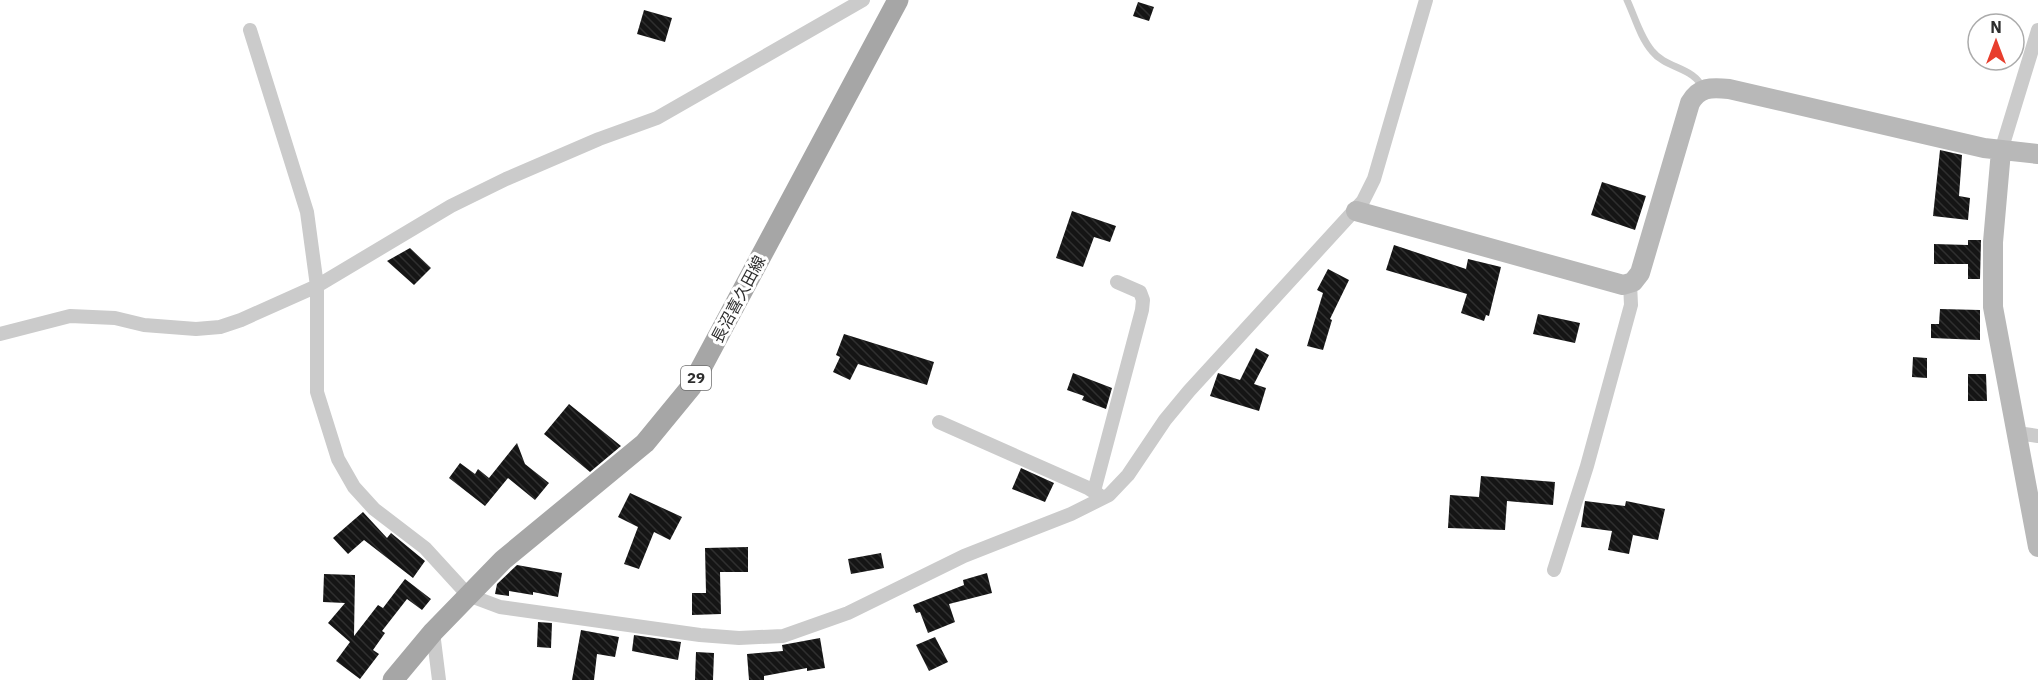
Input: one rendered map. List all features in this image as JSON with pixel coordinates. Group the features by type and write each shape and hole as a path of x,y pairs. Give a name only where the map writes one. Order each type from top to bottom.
{"main road":[{"name":"長沼喜久田線","path":"393,680 433,632 503,560 645,443 691,387 898,0"}],"street":[{"path":"0,334 58,317 91,315 170,328 220,327 317,286 451,206 506,179 599,139 657,118 863,0"},
{"path":"250,30 307,212 317,286 317,392 338,459 354,487 374,509 425,548 468,595 500,607 700,635 739,638 783,636 848,613 964,556 1071,514 1128,475 1165,420 1217,359 1356,211 1374,179 1426,0"},
{"path":"2038,30 2001,151 1991,288 1997,337 2038,547"},
{"path":"1356,211 1623,285 1630,283 1640,273 1690,103 1696,93 1703,89 1729,88 2001,151 2038,154"},
{"path":"1098,495 1143,300 1140,292 1117,282"},
{"path":"1554,570 1587,466 1631,305 1630,283"},
{"path":"939,422 1098,495"},
{"path":"2017,433 2038,436"},
{"path":"433,632 440,680"}],"lane":[{"path":"1627,0 1652,51 1659,59 1696,75 1703,89"}],"building":[{"path":"1138,2 1154,7 1149,21 1133,16"},
{"path":"644,10 672,18 665,42 637,34"},
{"path":"1940,150 1962,155 1959,196 1970,198 1968,220 1933,216"},
{"path":"1602,182 1646,196 1635,230 1591,215"},
{"path":"1072,211 1116,226 1110,242 1094,237 1083,267 1056,258"},
{"path":"1968,240 1981,240 1980,279 1968,279 1968,264 1934,264 1934,244 1968,245"},
{"path":"1394,245 1466,269 1468,259 1501,267 1489,316 1486,315 1484,321 1461,313 1467,294 1386,270"},
{"path":"410,248 431,268 414,285 387,261"},
{"path":"1328,269 1349,280 1330,319 1332,320 1323,350 1307,346 1323,293 1317,290"},
{"path":"1940,309 1980,310 1980,340 1931,338 1931,324 1939,324"},
{"path":"1538,314 1580,323 1575,343 1533,334"},
{"path":"844,334 934,362 927,385 858,364 850,380 833,372 840,357 836,355"},
{"path":"1256,348 1269,355 1254,384 1266,388 1259,411 1210,396 1218,373 1240,380"},
{"path":"1913,357 1927,358 1927,378 1912,377"},
{"path":"1073,373 1112,388 1106,409 1082,400 1084,396 1067,390"},
{"path":"1968,374 1986,374 1987,401 1968,401"},
{"path":"569,404 621,446 590,472 544,434"},
{"path":"517,443 525,464 549,483 535,500 508,478 485,506 449,478 460,463 475,474 478,469 489,478"},
{"path":"1021,468 1054,483 1045,502 1012,489"},
{"path":"1481,476 1555,482 1553,505 1507,501 1505,530 1448,528 1450,495 1479,497"},
{"path":"630,493 682,517 670,540 654,532 639,569 624,564 638,527 618,517"},
{"path":"1585,501 1625,506 1626,501 1665,509 1658,540 1633,535 1629,554 1608,550 1612,531 1581,527"},
{"path":"363,512 387,538 391,533 425,561 413,578 364,540 348,554 333,538"},
{"path":"748,547 748,572 720,572 721,614 692,615 692,593 706,593 705,548"},
{"path":"881,553 884,568 851,574 848,559"},
{"path":"517,565 562,573 558,597 533,592 533,595 509,591 509,596 495,594 497,584"},
{"path":"987,573 992,593 949,604 955,622 928,633 920,612 916,613 913,605 964,585 963,580"},
{"path":"324,574 355,575 354,636 378,605 383,608 405,579 431,599 422,610 407,599 382,631 385,633 373,650 379,654 360,679 336,661 350,642 328,623 345,603 323,602"},
{"path":"538,622 552,623 551,648 537,647"},
{"path":"581,630 619,637 615,657 597,654 594,680 572,680"},
{"path":"634,635 681,642 678,660 632,651"},
{"path":"935,637 948,662 929,671 916,645"},
{"path":"820,638 825,668 807,671 807,668 764,676 764,680 749,680 747,654 783,651 782,645"},
{"path":"696,652 714,653 713,680 695,680"}]}
